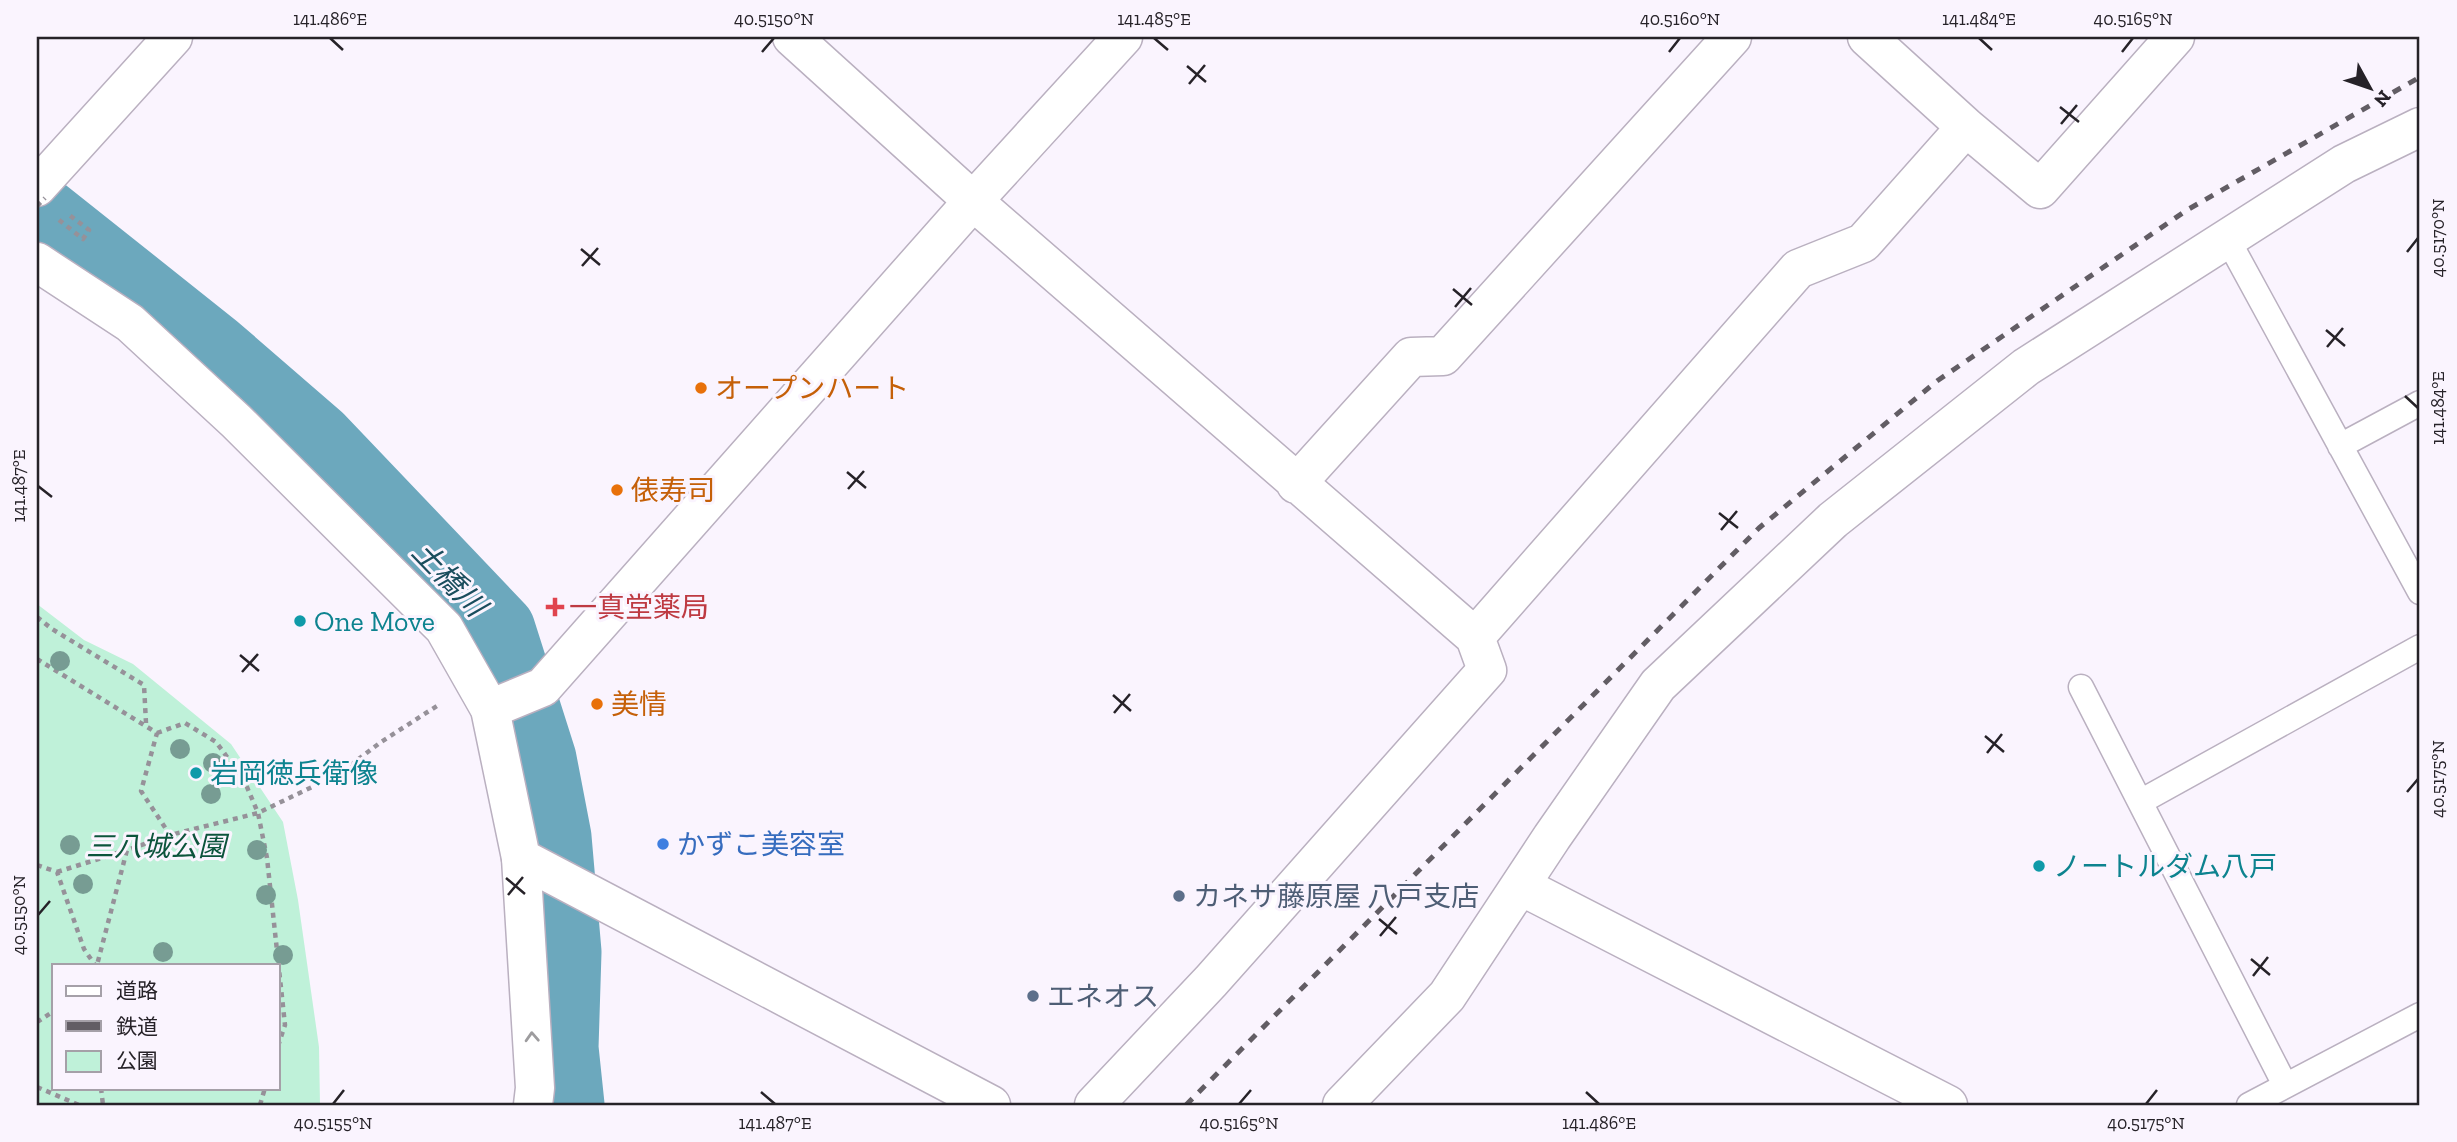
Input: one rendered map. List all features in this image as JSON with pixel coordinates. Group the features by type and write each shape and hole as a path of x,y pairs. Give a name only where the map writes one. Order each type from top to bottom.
{"street":[{"path":"41,192 173,37"},
{"path":"792,37 973,201 1475,637 1487,670 1211,981 1094,1105"},
{"path":"482,694 543,687 973,201 1123,37"},
{"path":"1296,484 1410,357 1443,356 1732,37"},
{"path":"1873,38 1966,127 2040,189 2175,37"},
{"path":"1475,637 1798,269 1863,243 1966,127"},
{"path":"1342,1105 1447,996 1552,837 1658,685 1833,520 2026,367 2344,164 2420,127"},
{"path":"37,262 130,323 236,421 444,628 482,694 521,858 535,1088 533,1105"},
{"path":"521,858 978,1102"},
{"path":"1521,886 1948,1105"}],"lane":[{"path":"2227,238 2420,592"},
{"path":"2340,446 2420,403"},
{"path":"2140,802 2420,647"},
{"path":"2081,687 2285,1085"},
{"path":"2249,1105 2420,1014"}],"path":[{"path":"37,206 41,192"},
{"path":"37,617 144,685 146,724"},
{"path":"37,659 146,724 156,733"},
{"path":"37,865 57,872 170,835 258,813 339,774 381,742 482,694"},
{"path":"156,733 185,723 216,742 244,780 258,813 267,859 278,964"},
{"path":"156,733 141,791 170,835"},
{"path":"96,964 127,849"},
{"path":"57,872 84,949 95,964"},
{"path":"280,979 285,1025 280,1040"},
{"path":"37,1022 52,1012"},
{"path":"37,1087 79,1105"}],"green space":[{"name":"三八城公園","path":"37,604 84,640 133,664 231,744 283,822 298,900 319,1047 320,1105 37,1105"}],"waterway":[{"name":"土橋川","path":"37,210 213,350 317,440 498,630 539,759 554,837 564,952 561,1048 567,1105"}],"railway":[{"path":"1186,1105 1759,528 1937,381 2187,210 2420,77"}],"place":[{"name":"オープンハート","path":"701,388"},
{"name":"俵寿司","path":"617,490"},
{"name":"一真堂薬局","path":"555,607"},
{"name":"One Move","path":"300,621"},
{"name":"美情","path":"597,704"},
{"name":"岩岡徳兵衛像","path":"196,773"},
{"name":"かずこ美容室","path":"663,844"},
{"name":"ノートルダム八戸","path":"2039,866"},
{"name":"カネサ藤原屋 八戸支店","path":"1179,896"},
{"name":"エネオス","path":"1033,996"}]}
